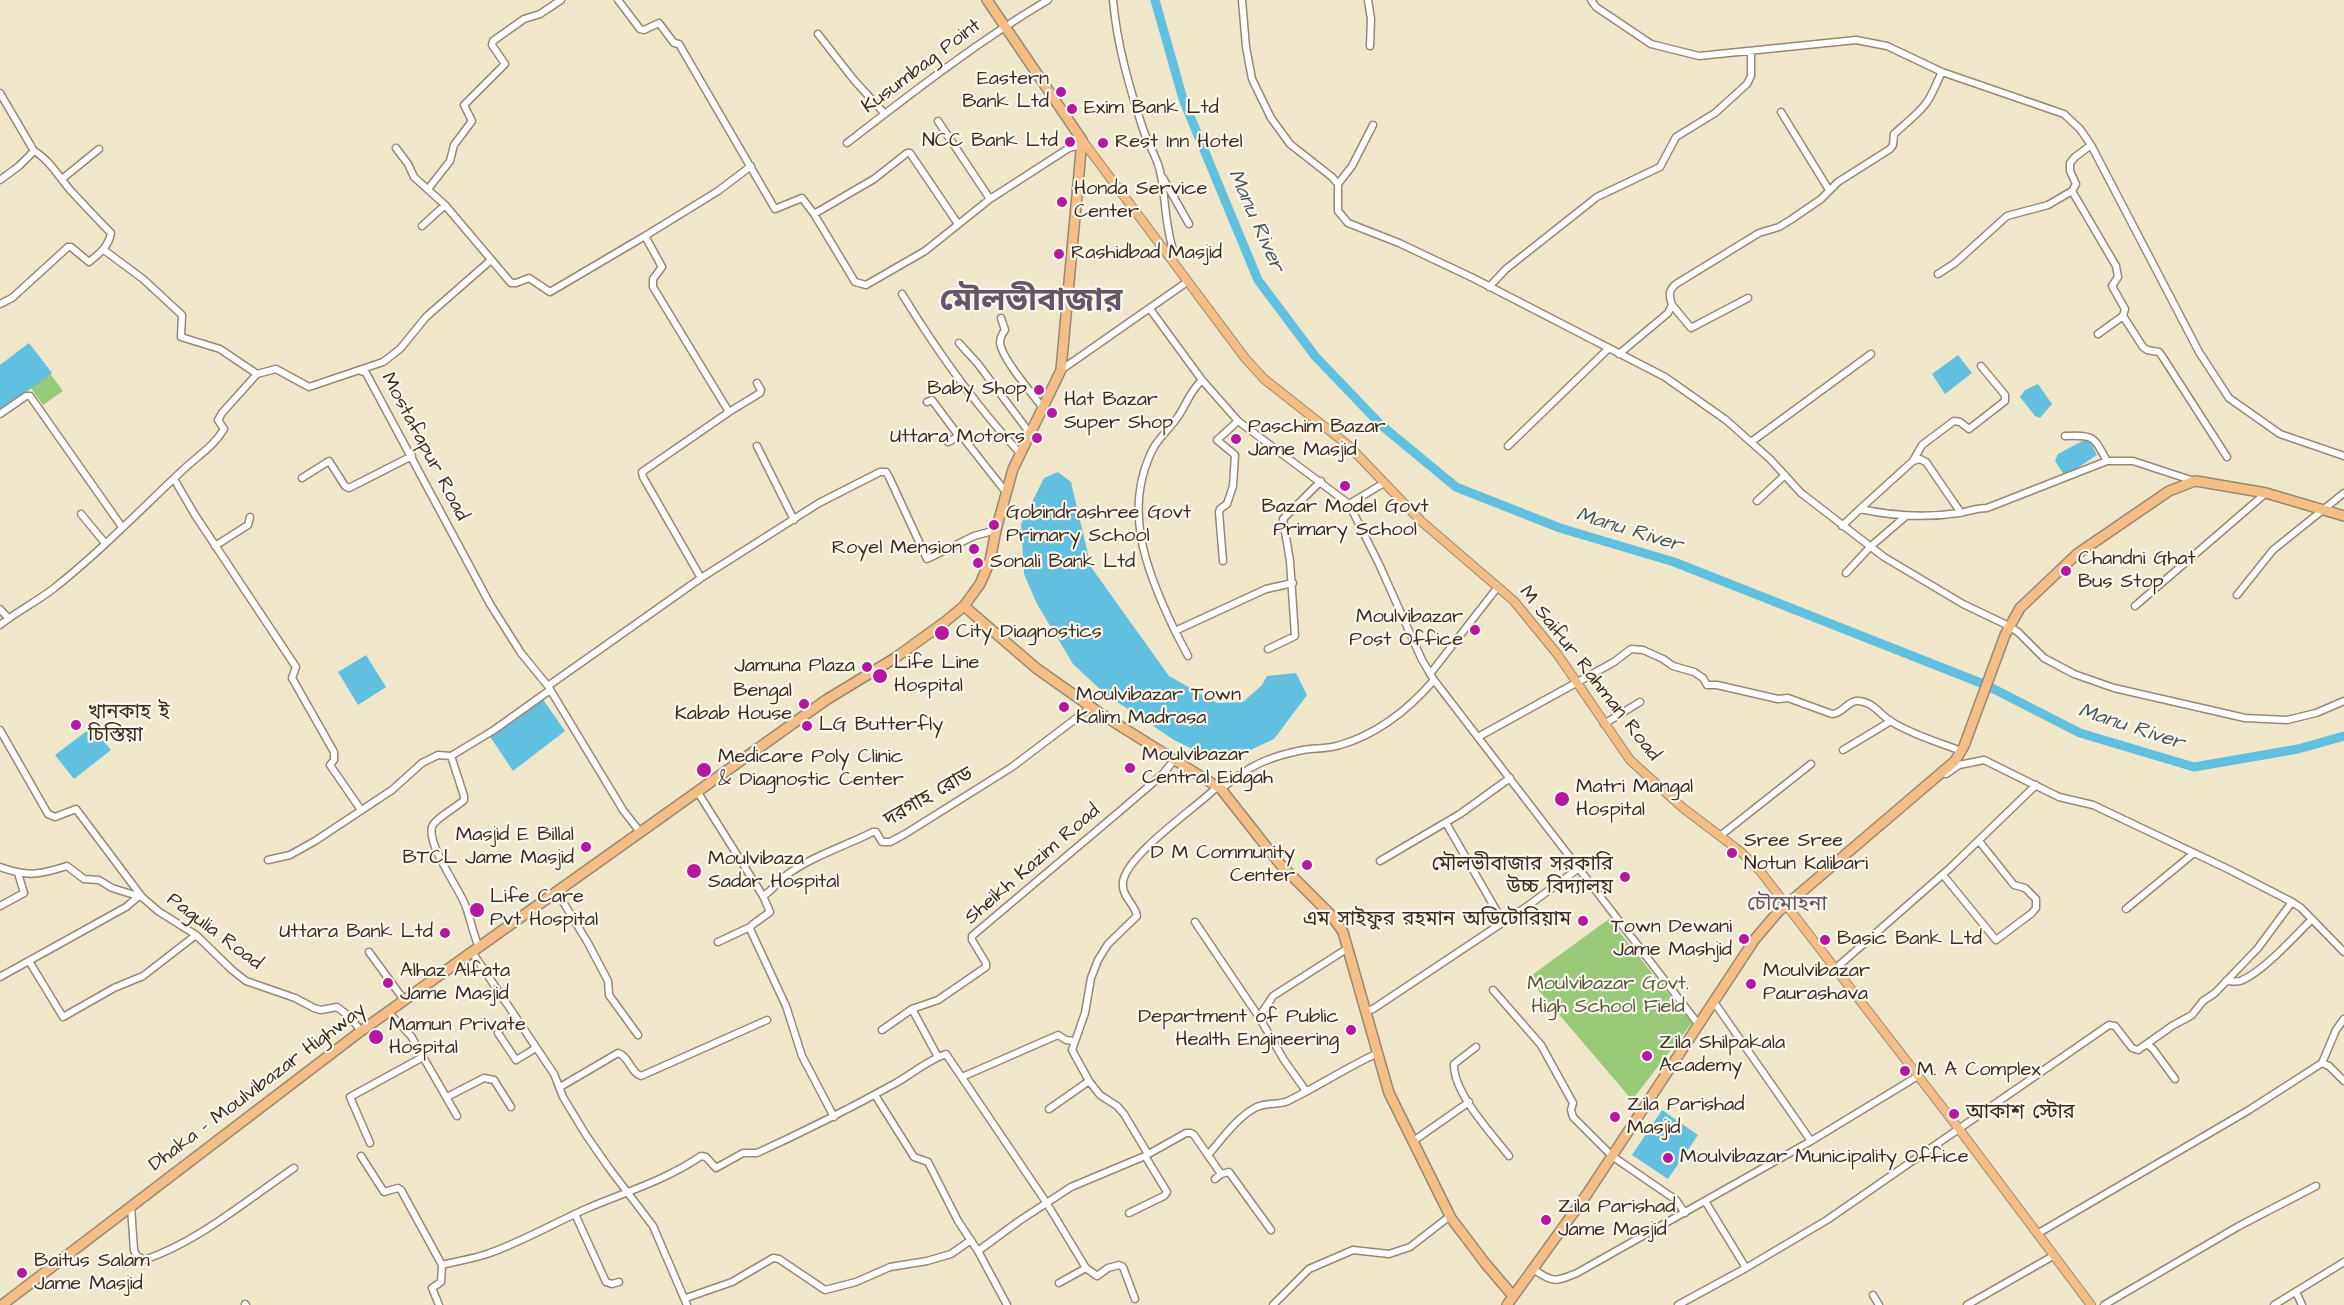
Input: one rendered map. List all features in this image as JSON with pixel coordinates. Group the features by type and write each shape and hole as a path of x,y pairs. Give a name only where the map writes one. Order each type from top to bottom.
{"highway":[{"path":"987,0 1081,143"},
{"name":"Dhaka - Moulvibazar Highway","path":"2,1305 361,1031 826,700 896,658 964,606 980,584 990,561 1005,492 1029,432 1061,370 1081,143"},
{"path":"1507,1305 1612,1156 1755,939 1778,912 1955,760 1962,748 2007,631 2020,608 2077,554 2169,491 2194,481 2266,493 2344,516"},
{"path":"964,606 1036,668 1091,707 1219,788 1280,864 1331,915 1343,932 1389,1093 1412,1142 1450,1216 1513,1296"}],"main road":[{"name":"M Saifur Rahman Road","path":"1081,143 1245,358 1264,379 1349,446 1421,521 1514,602 1576,682 1630,760 1683,808 1754,865 1787,904 2091,1305"}],"street":[{"path":"618,0 640,29 644,30 659,22 674,42 679,44 775,209 802,198 855,282 860,284 866,285 925,251 990,199 1069,148 1081,143"},
{"name":"Kusumbag Point","path":"847,143 1004,26 1048,0"},
{"path":"1113,0 1126,77 1147,142 1161,175 1189,224"},
{"path":"1242,0 1246,47 1252,79 1271,118 1290,144 1338,184"},
{"path":"1368,0 1371,19 1370,46"},
{"path":"1591,0 1596,7 1652,44 1699,57 1856,40 1887,46 1942,72 2064,114 2080,129 2091,145 2199,352 2229,398 2280,434 2344,456"},
{"path":"428,189 450,161 454,145 471,124 472,121 464,105 505,64 492,45 493,41 524,18 540,14 559,1"},
{"path":"818,34 854,80 885,114"},
{"path":"1490,287 1506,270 1597,196 1660,167 1676,138 1715,113 1748,84 1751,76 1751,51"},
{"path":"1748,298 1690,328 1672,305 1669,295 1676,284 1759,233 1779,227 1792,219 1821,199 1838,182 1890,149 1893,145 1894,134 1909,123 1924,106 1942,72"},
{"path":"0,93 33,152 40,155 112,236 104,250 89,262 69,246 12,298 0,304"},
{"path":"1781,112 1829,190"},
{"path":"938,121 990,199"},
{"path":"1373,125 1352,166 1338,184 1338,211 1348,223 1400,243 1665,377 1726,420 1802,493 1870,547 2007,631 2019,633 2044,658 2074,674 2114,688 2188,707 2245,718 2288,720 2316,713 2344,701"},
{"path":"1938,273 1955,262 2007,216 2048,205 2072,191 2076,184 2070,171 2070,163 2091,145"},
{"path":"396,148 414,177 445,205 511,283 516,284 530,278 550,292 718,191 751,166"},
{"path":"62,179 99,149"},
{"path":"0,180 20,166 33,152"},
{"path":"814,214 874,179 910,153 958,224"},
{"path":"1161,175 1167,233 1174,253 1168,256"},
{"path":"2072,191 2116,266 2118,277 2112,286 2125,309 2123,316 2098,334"},
{"path":"422,226 445,205"},
{"path":"645,236 662,267 653,279 653,287 729,412"},
{"path":"0,625 54,588 213,444 224,429 218,420 222,413 257,374 220,349 181,337 182,315 143,279 104,250"},
{"path":"361,371 383,362 400,349 426,317 491,260"},
{"path":"1061,370 1187,282"},
{"path":"902,294 935,346 971,396 1020,453"},
{"path":"1619,354 1668,314 1672,305"},
{"path":"1150,309 1202,380 1238,421 1321,481 1348,504 1432,677 1699,1025"},
{"path":"2123,316 2143,347 2147,351 2159,352 2162,356 2227,457"},
{"path":"1001,318 1005,330 1000,340 1002,349 1018,376 1042,407"},
{"path":"959,343 978,364 1029,432"},
{"path":"1508,446 1608,349"},
{"path":"1751,442 1871,354"},
{"path":"1842,526 1913,461 1922,446 1954,421 1960,422 1969,429 2007,399 1981,366"},
{"name":"Mostafapur Road","path":"257,374 276,369 309,387 361,371 366,374 490,604 521,653 549,688 623,810 640,832"},
{"path":"1188,656 1148,569 1141,543 1139,489 1155,445 1179,415 1187,398 1202,380"},
{"path":"701,578 642,472 760,393 761,390 757,383"},
{"path":"0,414 26,396 30,396 122,527"},
{"path":"927,402 932,400 1005,492"},
{"path":"1223,561 1219,512 1227,504 1233,486 1235,455 1217,440 1238,421"},
{"path":"948,442 958,435"},
{"path":"2065,436 2083,435 2093,438 2107,462"},
{"path":"757,446 794,520"},
{"path":"302,478 329,461 345,486 349,488 412,456"},
{"path":"1913,461 1920,459 1926,462 1961,513"},
{"path":"1860,509 1906,516 1961,513 2000,505 2107,462 2133,461 2194,481"},
{"path":"268,860 290,855 315,841 392,790 422,764 438,755 451,756 494,730 701,578 819,503 880,471 886,472 889,477 927,559 974,536 996,530"},
{"path":"1757,501 1785,475"},
{"path":"174,479 215,546 296,667 292,678 333,752 334,760 330,765 361,810"},
{"path":"1268,649 1295,636 1293,584 1283,519 1321,481"},
{"path":"1348,504 1384,483"},
{"path":"2135,606 2266,493"},
{"path":"2237,595 2269,553 2344,493"},
{"path":"81,514 105,543"},
{"path":"1846,573 1870,547 1906,516"},
{"path":"215,546 248,525 250,517"},
{"path":"1175,631 1266,589 1293,584"},
{"path":"1129,1213 1164,1196 1167,1192 1124,1114 1117,1106 1100,1095 1073,1053 1074,1041 1085,1013 1091,978 1098,960 1108,944 1137,916 1136,910 1123,890 1125,876 1160,835 1245,769 1266,760 1304,750 1340,746 1376,729 1402,713 1432,677 1497,588"},
{"path":"0,609 8,618"},
{"path":"1478,737 1614,662 1631,649 1643,650 1673,666 1694,672 1703,678 1707,685 1717,685 1778,699 1788,698 1832,714 1838,714 1854,701 1858,701 1876,708 1891,722 1911,732 1962,748"},
{"path":"1604,724 1640,702"},
{"name":"দরগাহ রোড","path":"763,896 774,890 785,876 806,863 873,832 876,832 882,842 890,842 905,834 1012,767 1091,707"},
{"path":"1843,750 1891,722"},
{"name":"Pagulia Road","path":"0,729 48,814 55,817 76,809 140,896 196,935 246,981 295,998 314,1008 321,1010 337,1007 350,1017 361,1031"},
{"path":"451,756 464,800 434,823 432,831 439,857 466,905 475,950 516,1018 554,1074 563,1097 586,1134 653,1226 687,1301 732,1282 773,1258 779,1259 825,1290 855,1282 890,1267 927,1261 951,1254 970,1240"},
{"name":"Sheikh Kazim Road","path":"882,1030 912,1009 938,1000 986,967 972,936 1162,775 1175,759"},
{"path":"1925,786 1959,765 1984,760 2059,797 2093,805 2292,902 2344,952"},
{"path":"1720,836 1811,764"},
{"path":"1380,861 1446,823 1510,778"},
{"path":"1836,968 1943,875 2036,785"},
{"path":"696,791 763,896 770,912 750,927 718,942"},
{"path":"1446,823 1503,922"},
{"path":"1943,875 1996,940 2032,914 2036,908 2036,899 2025,888 2014,885 1979,841"},
{"path":"2126,909 2194,853"},
{"name":"Pagulia Road","path":"0,867 18,873 36,874 67,866 84,879 99,880 112,888 140,896"},
{"path":"1366,1011 1373,1009 1422,977 1579,868"},
{"path":"0,906 24,893 18,873"},
{"path":"557,892 608,981 609,994 638,1035"},
{"path":"0,977 126,907 140,896"},
{"path":"1678,1305 1746,1269 1827,1220 2109,1025 2115,1026 2135,1050 2192,1015 2203,1001 2215,993 2258,948 2292,902"},
{"path":"2226,981 2240,981 2256,970 2276,955 2312,919"},
{"path":"1196,922 1306,1091"},
{"path":"750,927 786,1006 802,1056 834,1117"},
{"path":"29,961 63,1017 114,988 143,976 196,935"},
{"path":"1259,1017 1273,996 1348,948"},
{"path":"369,952 404,1000"},
{"path":"1494,990 1541,1045 1573,1103 1571,1110 1573,1117 1612,1156 1676,1200 1685,1213"},
{"path":"1714,1002 1811,1141"},
{"path":"912,1009 938,1057"},
{"path":"388,1012 411,1036 457,1116"},
{"path":"516,1018 497,1032 515,1059 518,1060 536,1048"},
{"path":"2037,1234 2249,1110 2322,1064 2336,1030 2344,1019"},
{"path":"560,1087 618,1053 624,1055 636,1074 641,1076 767,1020"},
{"path":"962,1077 1058,1035 1066,1040 1074,1041"},
{"path":"2147,1044 2175,1079"},
{"path":"1476,1047 1454,1064 1457,1082 1509,1156"},
{"path":"1208,1155 1254,1108 1265,1103 1286,1102 1349,1066 1378,1053"},
{"path":"442,1265 486,1254 544,1230 575,1214 686,1166 701,1156 706,1157 714,1167 718,1167 743,1154 757,1153 834,1117 938,1057 948,1055 1047,1202 1086,1268 1097,1276 1108,1268 1119,1265 1123,1267 1135,1299"},
{"path":"370,1143 350,1096 423,1057"},
{"path":"2322,1064 2329,1066 2344,1081"},
{"path":"1533,1269 1546,1280 1554,1281 1577,1273 1811,1141 1918,1076"},
{"path":"447,1097 484,1078 490,1078 494,1080 510,1107"},
{"path":"1049,1109 1089,1081"},
{"path":"874,1095 914,1157 928,1162 1007,1305"},
{"path":"1412,1142 1469,1102"},
{"path":"978,1251 1071,1187 1191,1133 1221,1174"},
{"path":"361,1156 384,1192 398,1188 401,1190 442,1265 441,1282 432,1288 439,1305"},
{"path":"130,1206 134,1250 136,1255 144,1260 157,1256 209,1227 294,1168"},
{"path":"1215,1179 1226,1171 1231,1174 1271,1230"},
{"path":"2104,1305 2239,1226 2316,1185"},
{"path":"1705,1201 1746,1269"},
{"path":"575,1214 606,1282 612,1284 619,1282"},
{"path":"1273,1305 1309,1269 1353,1250 1389,1254 1410,1247 1450,1216"},
{"path":"1967,1305 2053,1256"},
{"path":"2274,1305 2344,1262"},
{"path":"1059,1283 1086,1268"},
{"path":"2296,1292 2302,1305"},
{"path":"1873,1295 1879,1305"}],"green space":[{"path":"48,371 63,391 43,405 28,384"},
{"name":"Moulvibazar Govt. High School Field","path":"1609,919 1692,1023 1632,1100 1528,978"}],"water":[{"path":"29,343 52,373 0,411 0,365"},
{"path":"1958,355 1972,373 1945,394 1932,374"},
{"path":"2038,384 2052,404 2040,418 2035,416 2020,397 2025,390"},
{"path":"2086,439 2097,455 2065,476 2055,461 2058,454"},
{"path":"1058,472 1071,482 1091,567 1169,676 1217,703 1243,702 1262,685 1267,676 1296,673 1307,695 1274,739 1244,753 1207,756 1174,740 1104,693 1073,664 1037,604 1024,574 1021,524 1044,478"},
{"path":"366,655 386,687 358,705 338,672"},
{"path":"542,698 565,731 513,771 489,735"},
{"path":"92,727 111,750 74,779 55,755"},
{"path":"1662,1110 1698,1135 1668,1179 1632,1155"}],"waterway":[{"name":"Manu River","path":"1155,0 1183,99 1258,280 1315,356 1381,425 1456,487 1560,528 1674,562 1986,685 2080,733 2194,767 2298,749 2344,736"}],"place":[{"name":"Eastern Bank Ltd","path":"1061,92"},
{"name":"Exim Bank Ltd","path":"1072,109"},
{"name":"NCC Bank Ltd","path":"1070,142"},
{"name":"Rest Inn Hotel","path":"1103,143"},
{"name":"Honda Service Center","path":"1062,202"},
{"name":"Rashidbad Masjid","path":"1059,254"},
{"name":"Baby Shop","path":"1039,390"},
{"name":"Hat Bazar Super Shop","path":"1052,413"},
{"name":"Uttara Motors","path":"1037,438"},
{"name":"Paschim Bazar Jame Masjid","path":"1236,439"},
{"name":"Bazar Model Govt Primary School","path":"1345,486"},
{"name":"Gobindrashree Govt Primary School","path":"994,525"},
{"name":"Royel Mension","path":"974,549"},
{"name":"Sonali Bank Ltd","path":"978,563"},
{"name":"Chandni Ghat Bus Stop","path":"2066,571"},
{"name":"Moulvibazar Post Office","path":"1475,630"},
{"name":"City Diagnostics","path":"942,633"},
{"name":"Jamuna Plaza","path":"867,667"},
{"name":"Life Line Hospital","path":"880,676"},
{"name":"Bengal Kabab House","path":"804,704"},
{"name":"Moulvibazar Town Kalim Madrasa","path":"1064,707"},
{"name":"খানকাহ ই চিস্তিয়া","path":"76,725"},
{"name":"LG Butterfly","path":"807,726"},
{"name":"Moulvibazar Central Eidgah","path":"1130,768"},
{"name":"Medicare Poly Clinic & Diagnostic Center","path":"704,770"},
{"name":"Matri Mangal Hospital","path":"1562,799"},
{"name":"Masjid E Billal BTCL Jame Masjid","path":"586,847"},
{"name":"Sree Sree Notun Kalibari","path":"1732,853"},
{"name":"D M Community Center","path":"1307,865"},
{"name":"Moulvibaza Sadar Hospital","path":"694,871"},
{"name":"মৌলভীবাজার সরকারি উচ্চ বিদ্যালয়","path":"1625,877"},
{"name":"Life Care Pvt Hospital","path":"477,910"},
{"name":"এম সাইফুর রহমান অডিটোরিয়াম","path":"1583,921"},
{"name":"Uttara Bank Ltd","path":"445,933"},
{"name":"Town Dewani Jame Mashjid","path":"1744,939"},
{"name":"Basic Bank Ltd","path":"1825,940"},
{"name":"Alhaz Alfata Jame Masjid","path":"388,983"},
{"name":"Moulvibazar Paurashava","path":"1751,984"},
{"name":"Department of Public Health Engineering","path":"1351,1030"},
{"name":"Mamun Private Hospital","path":"376,1037"},
{"name":"Zila Shilpakala Academy","path":"1647,1056"},
{"name":"M. A Complex","path":"1905,1071"},
{"name":"আকাশ স্টোর","path":"1954,1114"},
{"name":"Zila Parishad Masjid","path":"1615,1117"},
{"name":"Moulvibazar Municipality Office","path":"1668,1158"},
{"name":"Zila Parishad Jame Masjid","path":"1546,1220"},
{"name":"Baitus Salam Jame Masjid","path":"22,1273"}],"district":[{"name":"মৌলভীবাজার","path":"1031,303"},
{"name":"চৌমোহনা","path":"1787,906"}]}
